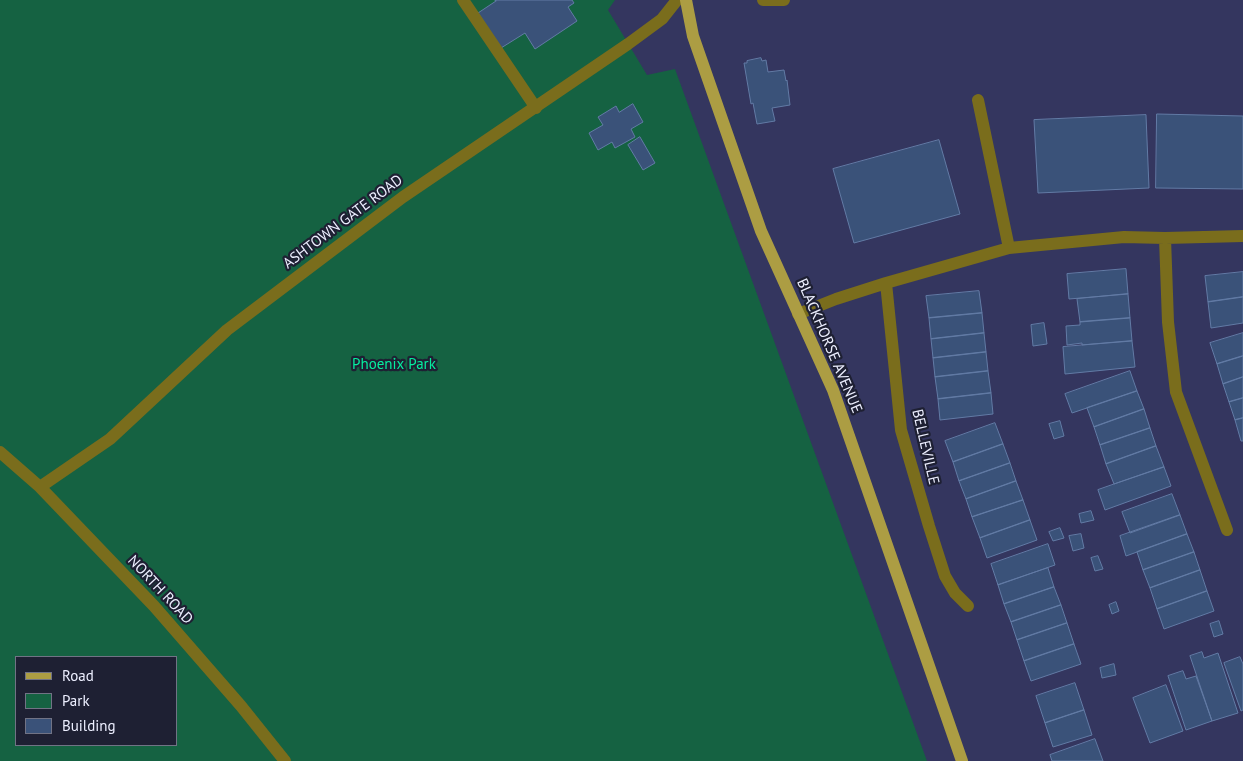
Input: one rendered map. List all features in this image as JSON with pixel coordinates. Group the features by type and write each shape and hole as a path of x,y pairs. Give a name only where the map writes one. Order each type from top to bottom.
{"main road":[{"name":"BLACKHORSE AVENUE","path":"686,0 693,36 758,221 833,390 962,761"}],"street":[{"path":"463,0 536,108"},
{"name":"ASHTOWN GATE ROAD","path":"40,487 110,439 227,330 403,197 628,44 662,19 677,0"},
{"path":"763,0 784,0"},
{"path":"978,100 1009,248"},
{"path":"798,314 836,299 886,283 1009,248 1124,237 1243,236"},
{"path":"1165,238 1168,322 1176,392 1227,530"},
{"name":"BELLEVILLE","path":"886,283 901,430 945,576 955,593 968,606"},
{"name":"NORTH ROAD","path":"0,452 40,487 154,606 241,706 285,761"}],"green space":[{"name":"Phoenix Park","path":"0,0 615,0 608,10 647,75 675,69 927,761 0,761"}],"building":[{"path":"495,0 572,0 574,3 568,7 577,21 535,49 525,33 501,48 478,13"},
{"path":"761,58 762,61 766,60 768,72 784,70 790,105 772,108 775,121 757,124 753,103 751,104 744,63"},
{"path":"633,104 643,122 631,129 635,137 615,148 612,142 598,150 589,133 603,125 598,117 616,106 619,112"},
{"path":"1157,114 1243,116 1243,189 1156,188"},
{"path":"1146,115 1149,188 1038,193 1034,120"},
{"path":"640,137 655,163 643,170 628,145"},
{"path":"939,140 960,214 854,243 833,169"},
{"path":"1126,269 1128,294 1069,299 1067,274"},
{"path":"1243,272 1243,297 1208,302 1205,276"},
{"path":"979,291 982,313 929,318 926,296"},
{"path":"1128,294 1130,318 1080,322 1077,299"},
{"path":"1243,297 1243,323 1211,328 1208,302"},
{"path":"982,313 984,333 931,339 929,318"},
{"path":"1130,318 1132,341 1067,345 1066,326 1080,325 1080,322"},
{"path":"1044,323 1047,344 1033,346 1031,325"},
{"path":"984,333 986,352 933,358 931,339"},
{"path":"1243,333 1243,356 1217,364 1210,343"},
{"path":"1132,341 1135,367 1065,374 1063,347"},
{"path":"986,352 988,371 935,377 933,358"},
{"path":"1243,356 1243,377 1223,384 1217,364"},
{"path":"988,371 991,393 938,399 935,377"},
{"path":"1130,371 1137,391 1072,413 1065,394"},
{"path":"1243,377 1243,398 1229,402 1223,384"},
{"path":"1137,391 1144,409 1094,427 1087,408"},
{"path":"991,393 993,414 940,420 938,399"},
{"path":"1243,398 1243,418 1235,420 1229,402"},
{"path":"1144,409 1150,428 1100,445 1094,427"},
{"path":"1243,418 1243,441 1241,441 1235,420"},
{"path":"1060,421 1064,436 1054,439 1049,424"},
{"path":"995,423 1003,444 953,462 945,441"},
{"path":"1150,428 1156,446 1106,464 1100,445"},
{"path":"1003,444 1010,463 959,481 953,462"},
{"path":"1156,446 1164,467 1114,484 1106,464"},
{"path":"1010,463 1016,481 966,499 959,481"},
{"path":"1164,467 1171,486 1105,510 1098,490"},
{"path":"1016,481 1023,500 972,517 966,499"},
{"path":"1172,494 1180,515 1130,533 1122,512"},
{"path":"1023,500 1030,520 980,538 972,517"},
{"path":"1091,511 1094,520 1081,523 1079,514"},
{"path":"1180,515 1187,534 1126,556 1120,536"},
{"path":"1030,520 1037,540 987,558 980,538"},
{"path":"1060,528 1064,538 1053,541 1049,532"},
{"path":"1081,534 1084,548 1073,551 1069,536"},
{"path":"1187,534 1194,552 1143,570 1137,552"},
{"path":"1048,544 1055,565 998,585 991,564"},
{"path":"1194,552 1200,570 1150,588 1143,570"},
{"path":"1098,556 1103,569 1095,571 1091,558"},
{"path":"1048,568 1054,587 1004,604 998,585"},
{"path":"1200,570 1207,591 1157,609 1150,588"},
{"path":"1054,587 1061,605 1011,622 1004,604"},
{"path":"1207,591 1214,611 1164,629 1157,609"},
{"path":"1116,602 1119,611 1112,614 1109,605"},
{"path":"1061,605 1067,623 1017,640 1011,622"},
{"path":"1219,621 1223,634 1214,637 1210,624"},
{"path":"1067,623 1074,644 1024,661 1017,640"},
{"path":"1074,644 1081,664 1031,681 1024,661"},
{"path":"1202,652 1204,658 1218,653 1238,713 1212,721 1190,656"},
{"path":"1240,657 1243,664 1243,710 1241,711 1224,663"},
{"path":"1114,664 1116,675 1102,678 1100,668"},
{"path":"1183,671 1186,679 1196,676 1212,721 1186,730 1168,676"},
{"path":"1075,683 1084,710 1045,723 1036,696"},
{"path":"1166,685 1183,731 1150,743 1133,698"},
{"path":"1084,710 1092,735 1053,747 1045,723"},
{"path":"1095,739 1103,761 1052,761 1050,755"}]}
